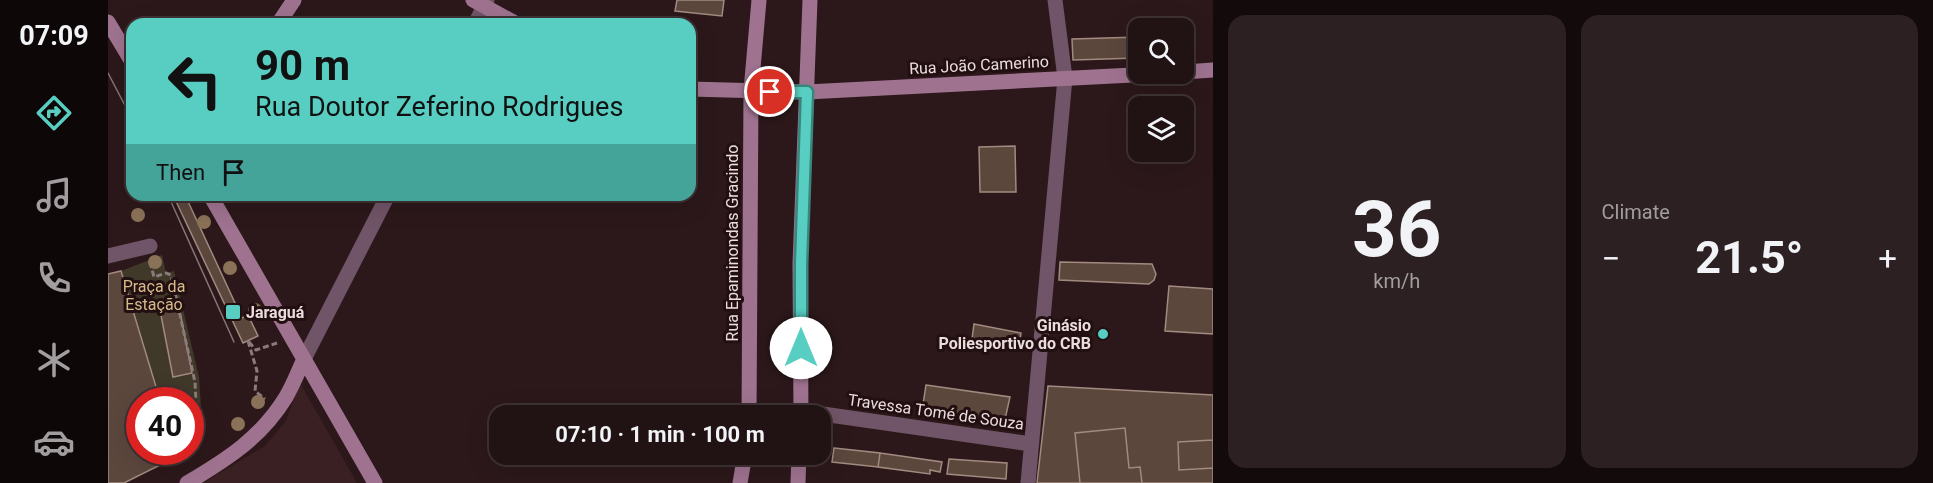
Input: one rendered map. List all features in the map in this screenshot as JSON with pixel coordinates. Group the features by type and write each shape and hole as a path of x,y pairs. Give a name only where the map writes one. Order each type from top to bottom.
{"street":[{"path":"282,18 294,0"},
{"name":"Rua Epaminondas Gracindo","path":"749,405 751,92 759,0"},
{"path":"801,405 801,264 810,0"},
{"path":"1028,483 1065,78 1055,0"},
{"path":"477,18 481,2 507,18"},
{"path":"108,22 126,52"},
{"path":"1194,71 1213,70"},
{"name":"Rua João Camerino","path":"696,89 807,92 1128,75"},
{"path":"213,201 375,483"},
{"path":"187,483 227,459 252,440 275,413 287,395 385,201"},
{"path":"108,256 149,253"},
{"name":"Travessa Tomé de Souza","path":"831,417 1031,444"},
{"path":"740,483 743,465"},
{"path":"798,483 799,465"}],"path":[{"path":"149,253 154,277 166,273 171,275 195,387"},
{"path":"267,401 255,391 257,371 248,341 256,350 282,342"}],"shaded area":[{"path":"300,383 357,483 203,483 265,446 286,421"}],"green space":[{"name":"Praça da Estação","path":"162,255 166,273 174,271 200,387 156,387 121,271"}],"building":[{"path":"677,0 724,0 722,16 675,11"},
{"path":"1128,37 1128,58 1073,60 1072,39"},
{"path":"1015,146 1016,192 980,192 979,147"},
{"path":"176,201 188,201 242,318 248,315 258,336 243,343"},
{"path":"1060,262 1152,264 1156,274 1154,280 1149,284 1059,280"},
{"path":"121,271 156,387 126,387 126,465 160,465 124,483 108,483 108,274"},
{"path":"1169,286 1213,289 1213,334 1165,331"},
{"path":"179,307 192,373 173,377 160,310"},
{"path":"974,324 1021,333 1019,347 972,339"},
{"path":"926,385 1010,397 1004,424 922,411"},
{"path":"1048,386 1213,395 1213,483 1037,483"},
{"path":"1125,428 1129,468 1140,467 1142,483 1080,483 1075,433"},
{"path":"1213,440 1213,468 1179,470 1178,442"},
{"path":"834,448 880,453 878,467 832,462"},
{"path":"880,453 942,462 940,472 930,470 930,474 878,467"},
{"path":"949,459 1007,463 1006,479 947,474"}],"tram line":[{"path":"108,73 126,108"},
{"path":"171,201 234,342"}],"place":[{"name":"Jaraguá","path":"233,312"},
{"name":"Ginásio Poliesportivo do CRB","path":"1103,334"}],"route":[{"path":"770,92 807,92 801,264 801,348"}]}
